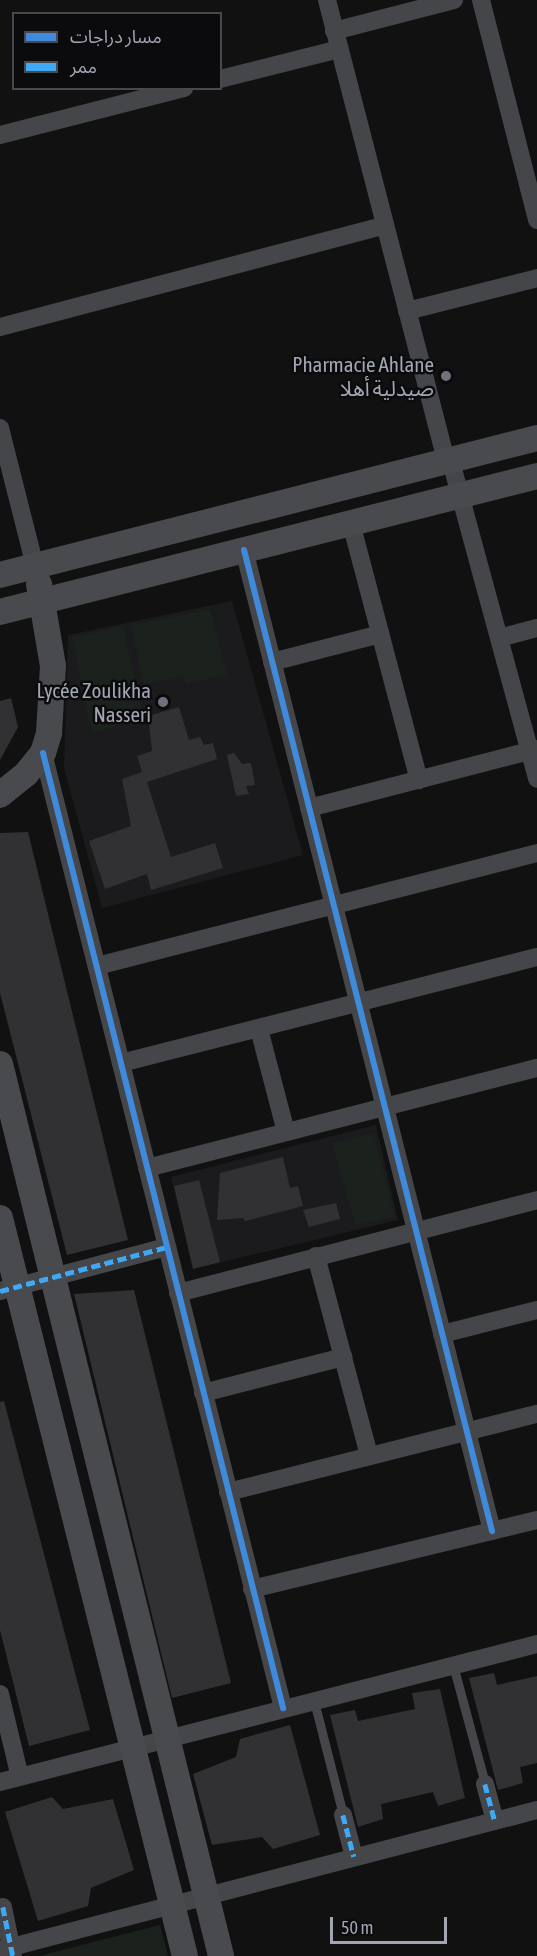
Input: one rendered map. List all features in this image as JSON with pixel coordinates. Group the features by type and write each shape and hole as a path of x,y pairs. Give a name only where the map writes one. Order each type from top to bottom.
{"street":[{"path":"327,0 442,449 449,461 460,495 499,638 533,750 537,779"},
{"path":"334,31 454,0"},
{"path":"481,0 537,220"},
{"path":"222,78 339,49"},
{"path":"0,135 176,90"},
{"path":"0,327 385,225"},
{"path":"407,311 537,278"},
{"path":"0,428 43,601 53,694 43,753 283,1708"},
{"path":"0,575 537,438"},
{"path":"0,612 537,476"},
{"path":"351,523 419,780"},
{"path":"244,550 492,1531"},
{"path":"499,638 537,628"},
{"path":"272,662 380,634"},
{"path":"309,808 533,750"},
{"path":"0,795 43,753"},
{"path":"97,966 537,853"},
{"path":"121,1063 537,957"},
{"path":"259,1029 286,1132"},
{"path":"0,1064 220,1953 186,1956 134,1747 9,1289 0,1218"},
{"path":"147,1168 537,1068"},
{"path":"178,1293 537,1200"},
{"path":"9,1289 166,1247"},
{"path":"316,1256 369,1455"},
{"path":"442,1334 537,1310"},
{"path":"203,1394 343,1358"},
{"path":"228,1492 537,1414"},
{"path":"252,1589 537,1520"},
{"path":"0,1782 537,1644"},
{"path":"1,1699 20,1777"},
{"path":"485,1784 495,1821"},
{"path":"2,1900 8,1951 206,1896 537,1810"},
{"path":"343,1815 354,1857"}],"lane":[{"path":"453,1665 485,1784"},
{"path":"314,1701 343,1815"}],"shaded area":[{"name":"Lycée Zoulikha Nasseri","path":"232,601 303,855 102,908 64,768 68,635"},
{"path":"210,609 227,674 186,684 183,676 144,685 131,625"},
{"path":"123,626 144,719 92,733 72,637"},
{"path":"376,1125 398,1220 193,1269 171,1177"},
{"path":"374,1133 395,1217 355,1225 332,1143"},
{"path":"160,1925 168,1956 39,1956"}],"building":[{"path":"11,698 18,727 0,760 0,701"},
{"path":"179,707 189,740 200,737 204,745 213,743 217,759 147,782 171,857 215,843 223,868 151,890 147,874 105,889 89,841 131,826 122,779 142,772 137,756 152,751 148,716"},
{"path":"234,753 242,764 251,763 255,785 246,786 249,794 236,796 227,755"},
{"path":"28,832 128,1240 67,1255 0,993 0,833"},
{"path":"283,1157 290,1188 298,1186 303,1206 245,1221 243,1218 217,1220 220,1173"},
{"path":"199,1180 220,1262 193,1269 174,1186"},
{"path":"336,1203 340,1219 309,1227 303,1210"},
{"path":"134,1290 231,1683 172,1698 74,1294"},
{"path":"4,1401 90,1730 29,1746 0,1630 0,1402"},
{"path":"494,1673 497,1685 537,1676 537,1763 520,1767 523,1783 498,1790 469,1678"},
{"path":"440,1689 465,1798 438,1806 433,1792 381,1804 383,1819 358,1827 330,1715 355,1710 358,1721 415,1709 412,1693"},
{"path":"290,1725 320,1835 273,1849 262,1837 212,1845 193,1774 236,1757 240,1739"},
{"path":"52,1797 63,1809 113,1799 134,1870 91,1888 88,1906 38,1921 5,1812"}],"marked path":[{"path":"0,1291 167,1247"},
{"path":"485,1784 495,1821"},
{"path":"343,1815 354,1857"},
{"path":"3,1907 13,1956"}],"cycle path":[{"path":"244,550 492,1531"},
{"path":"43,753 283,1708"}],"place":[{"name":"Pharmacie Ahlane صيدلية أهلا","path":"446,376"},
{"name":"Lycée Zoulikha Nasseri","path":"163,702"}]}
